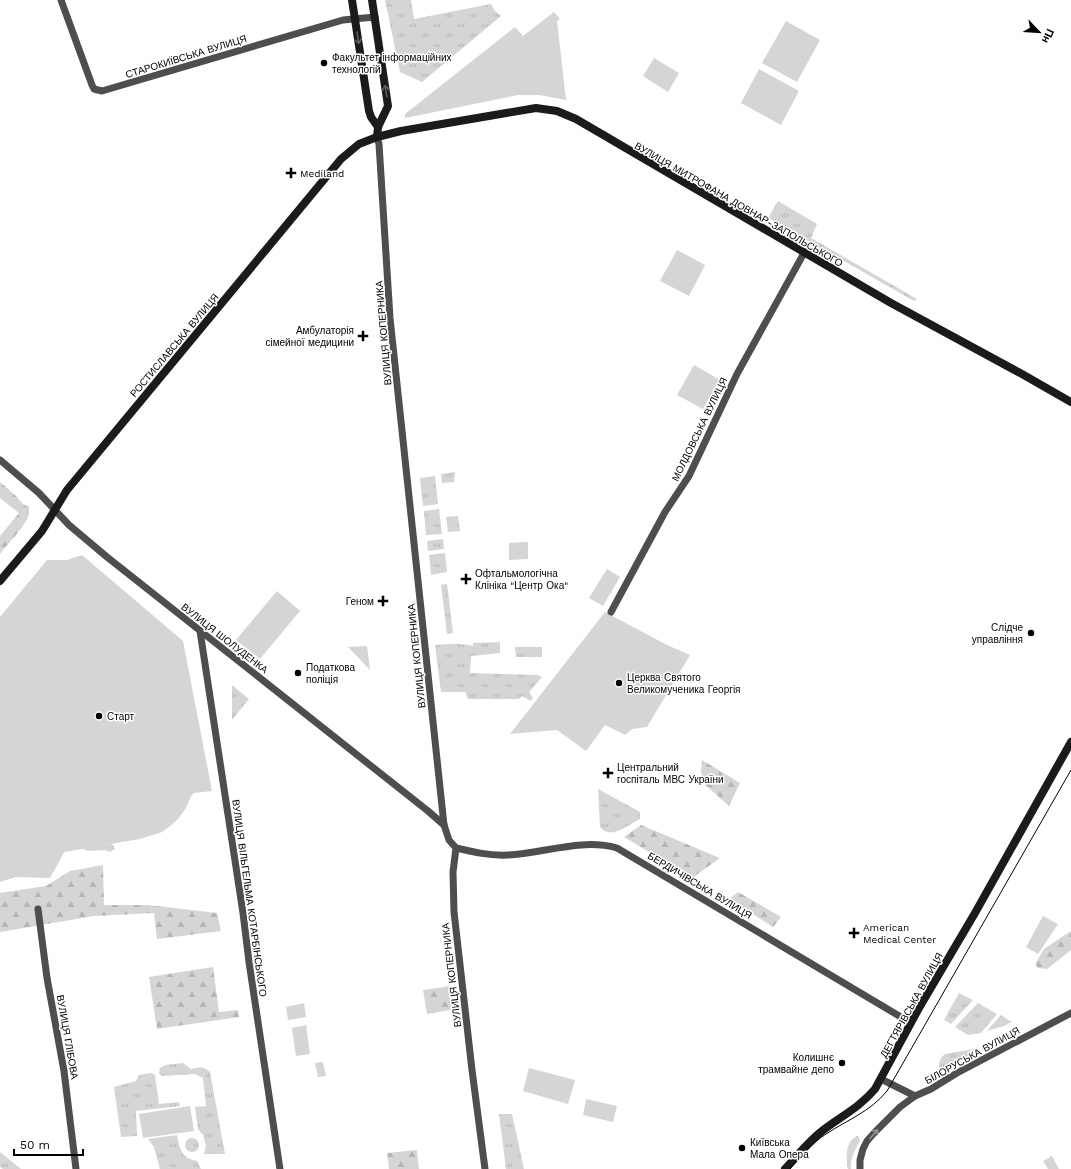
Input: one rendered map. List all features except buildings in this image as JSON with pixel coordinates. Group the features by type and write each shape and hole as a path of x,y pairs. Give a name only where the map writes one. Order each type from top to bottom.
{"street":[{"name":"СТАРОКИЇВСЬКА ВУЛИЦЯ","path":"61,0 92,85 94,89 102,91 343,20 375,17"},
{"path":"352,0 369,111 378,128"},
{"path":"372,0 388,106 378,128 378,137"},
{"name":"ВУЛИЦЯ МИТРОФАНА ДОВНАР-ЗАПОЛЬСЬКОГО","path":"378,137 401,131 536,108 557,111 576,119 891,304 1071,402"},
{"name":"РОСТИСЛАВСЬКА ВУЛИЦЯ","path":"0,580 42,531 67,490 342,159 359,144 378,137"},
{"name":"ВУЛИЦЯ КОПЕРНИКА","path":"378,137 390,318 444,825 449,840 456,848 453,872 454,912 485,1169"},
{"name":"МОЛДОВСЬКА ВУЛИЦЯ","path":"610,612 665,512 689,476 737,374 804,253"},
{"name":"ВУЛИЦЯ ШОЛУДЕНКА","path":"0,460 39,493 69,525 101,552 444,825"},
{"name":"ВУЛИЦЯ ВІЛЬГЕЛЬМА КОТАРБІНСЬКОГО","path":"200,631 280,1169"},
{"name":"ДЕГТЯРІВСЬКА ВУЛИЦЯ","path":"785,1169 820,1132 868,1098 876,1089 1071,742"},
{"name":"БЕРДИЧІВСЬКА ВУЛИЦЯ","path":"456,848 482,853 508,855 590,844 606,845 617,848 912,1023"},
{"name":"ВУЛИЦЯ ГЛІБОВА","path":"38,909 47,978 65,1077 76,1169"},
{"name":"БІЛОРУСЬКА ВУЛИЦЯ","path":"860,1169 860,1160 867,1141 900,1107 914,1096 931,1089 969,1066 1071,1013"},
{"path":"881,1079 914,1096"}],"green space":[{"path":"385,0 411,0 414,19 491,4 495,11 501,16 422,82 400,72"},
{"path":"554,12 560,19 557,21 566,100 539,95 518,95 405,118 405,114 515,27 523,36"},
{"path":"786,21 820,40 797,82 762,63"},
{"path":"654,58 679,73 668,92 643,76"},
{"path":"759,69 799,91 781,125 741,103"},
{"path":"778,201 817,224 811,238 917,299 914,301 768,218"},
{"path":"677,250 705,265 689,296 660,281"},
{"path":"694,365 720,380 703,409 677,395"},
{"path":"455,472 454,482 442,483 441,474"},
{"path":"435,476 438,504 423,506 420,478"},
{"path":"0,482 23,504 29,507 29,514 21,529 0,554 0,536 19,513 0,498"},
{"path":"439,509 442,534 426,535 424,511"},
{"path":"458,516 460,531 448,532 446,517"},
{"path":"443,539 444,549 428,551 427,541"},
{"path":"528,542 528,559 509,560 509,543"},
{"path":"445,553 447,572 431,575 429,555"},
{"name":"Старт","path":"82,555 183,641 212,791 194,793 178,819 162,832 140,839 64,852 50,878 16,877 0,882 0,617 47,560 67,560"},
{"path":"607,569 620,577 603,606 589,598"},
{"path":"447,584 453,633 447,634 441,585"},
{"path":"277,591 300,611 260,659 236,640"},
{"path":"605,612 667,645 690,655 647,727 632,729 625,735 605,725 586,751 557,730 510,734"},
{"path":"500,642 500,653 471,656 470,673 537,675 542,677 529,692 533,698 531,701 522,696 519,699 468,699 465,692 441,692 435,645 459,644 473,646 473,643"},
{"path":"367,646 370,670 348,647"},
{"path":"515,647 542,647 542,657 516,657"},
{"path":"232,685 249,699 232,720"},
{"path":"702,760 740,783 729,806 703,783 701,771"},
{"path":"598,789 640,812 640,819 615,832 607,832 604,830 600,827"},
{"path":"641,825 720,858 692,878 624,837"},
{"path":"112,844 115,849 110,852 105,850 87,851 81,847"},
{"path":"103,865 104,905 148,905 217,913 221,931 157,939 154,913 94,916 0,932 0,893 46,886 70,871"},
{"path":"738,892 781,917 773,927 729,899"},
{"path":"1043,916 1058,924 1038,954 1026,947"},
{"path":"1071,931 1071,950 1047,969 1038,968 1035,964 1044,949"},
{"path":"213,967 219,1012 238,1010 239,1017 157,1029 149,977"},
{"path":"451,986 455,1009 427,1014 423,990"},
{"path":"959,993 973,1000 951,1024 944,1020"},
{"path":"304,1003 306,1017 288,1020 286,1007"},
{"path":"978,1003 997,1014 981,1033 968,1035 955,1027"},
{"path":"1001,1015 1012,1022 987,1031"},
{"path":"306,1025 310,1054 296,1056 292,1028"},
{"path":"974,1049 975,1052 944,1068 941,1069 939,1067 940,1059 945,1054"},
{"path":"323,1062 326,1076 318,1077 315,1063"},
{"path":"183,1063 191,1069 201,1068 210,1072 225,1154 204,1154 206,1146 203,1135 198,1129 195,1107 206,1106 203,1078 195,1074 162,1076 159,1073 160,1068 165,1065"},
{"path":"529,1068 575,1080 568,1104 523,1091"},
{"path":"151,1073 155,1075 159,1104 179,1102 180,1106 136,1111 137,1136 121,1137 114,1087 136,1081 139,1075"},
{"path":"586,1099 617,1106 613,1122 583,1115"},
{"path":"190,1106 194,1131 143,1138 139,1114"},
{"path":"499,1114 512,1114 524,1169 506,1169"},
{"path":"177,1135 179,1145 184,1155 197,1161 201,1169 160,1169 154,1147 148,1139"},
{"path":"857,1136 859,1137 860,1141 852,1158 851,1169 848,1169 848,1146"},
{"path":"192,1138 197,1140 199,1145 197,1150 192,1152 187,1150 185,1145 187,1140"},
{"path":"417,1150 419,1169 389,1169 387,1153"},
{"path":"0,1152 21,1169 3,1169 0,1167"},
{"path":"1052,1156 1059,1169 1048,1169 1043,1161"}],"tram line":[{"path":"790,1169 816,1142 873,1105 887,1091 1071,770"}],"place":[{"name":"Факультет інформаційних технологій","path":"324,63"},
{"name":"Mediland","path":"291,173"},
{"name":"Амбулаторія сімейної медицини","path":"363,336"},
{"name":"Офтальмологічна Клініка \"Центр Ока\"","path":"466,579"},
{"name":"Геном","path":"383,601"},
{"name":"Слідче управління","path":"1031,633"},
{"name":"Податкова поліція","path":"298,673"},
{"name":"Церква Святого Великомученика Георгія","path":"619,683"},
{"name":"Старт","path":"99,716"},
{"name":"Центральний госпіталь МВС України","path":"608,773"},
{"name":"American Medical Center","path":"854,933"},
{"name":"Колишнє трамвайне депо","path":"842,1063"},
{"name":"Київська Мала Опера","path":"742,1148"}]}
